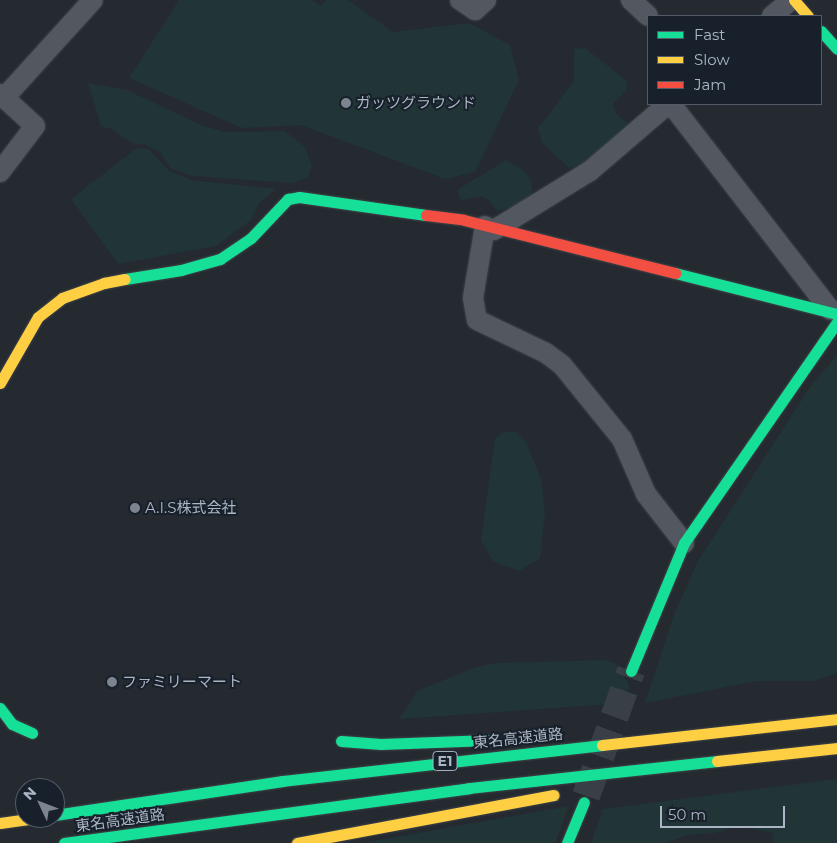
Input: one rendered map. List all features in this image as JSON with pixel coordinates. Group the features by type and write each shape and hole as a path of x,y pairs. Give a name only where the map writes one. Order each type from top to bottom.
{"main road":[{"path":"792,0 807,15"},
{"path":"822,32 837,50"},
{"path":"0,383 34,323 62,298 104,283 181,270 220,258 252,238 288,200 299,197 372,209 438,214 835,315 684,543 631,671"},
{"path":"0,708 12,724 32,733"},
{"name":"東名高速道路","path":"65,814 282,781 712,731 837,719"},
{"path":"556,737 712,731"},
{"path":"341,740 381,744 498,740"},
{"name":"東名高速道路","path":"64,843 294,809 837,748"},
{"path":"297,843 764,756"},
{"path":"567,843 584,802"},
{"path":"0,823 15,821"}],"street":[{"path":"0,172 35,126 2,96 92,0"},
{"path":"460,0 475,10 486,0"},
{"path":"632,0 647,15"},
{"path":"773,15 792,0"},
{"path":"668,105 590,171 489,228 473,298 477,320 546,353 562,365 622,439 646,494 684,543"},
{"path":"670,105 835,315"}],"shaded area":[{"name":"ガッツグラウンド","path":"179,0 312,0 321,6 326,0 348,0 393,32 469,23 510,45 519,80 475,172 445,179 301,125 242,128 129,78"},
{"path":"585,48 627,81 627,89 613,104 616,114 628,123 623,134 590,162 569,168 542,143 538,128 574,81 574,49"},
{"path":"88,83 127,90 201,125 224,132 285,131 305,147 312,166 308,177 293,183 192,176 170,168 160,152 144,144 133,144 114,130 101,126"},
{"path":"137,148 149,149 168,170 191,180 276,189 259,203 251,220 216,246 118,264 71,199"},
{"path":"506,160 524,171 531,180 533,196 513,207 497,211 489,200 481,196 461,200 457,190"},
{"path":"837,355 837,673 813,681 756,681 645,703 675,612 698,561 810,387"},
{"path":"504,432 516,432 526,442 541,479 545,512 540,558 519,571 493,561 481,540 495,438"},
{"path":"604,660 615,663 629,684 626,703 399,719 417,691 473,668 495,663"},
{"path":"837,779 837,843 773,843 773,833 739,826 714,833 688,835 665,843 591,843 603,809"},
{"path":"569,806 555,843 362,843"}],"tunnel":[{"path":"586,796 631,671"}],"traffic: fast":[{"path":"822,32 837,49"},
{"path":"125,279 181,270 220,259 251,238 288,199 299,197 426,215"},
{"path":"675,273 837,314"},
{"path":"631,671 684,543 837,322"},
{"path":"0,708 12,724 32,733"},
{"path":"341,741 381,744 489,740"},
{"path":"65,814 282,781 602,745"},
{"path":"64,843 469,788 717,761"},
{"path":"567,843 584,802"}],"traffic: slow":[{"path":"794,0 807,15"},
{"path":"0,383 38,317 62,298 104,283 125,279"},
{"path":"602,745 837,719"},
{"path":"717,761 837,748"},
{"path":"297,843 554,795"},
{"path":"0,823 15,821"}],"traffic: jam":[{"path":"426,215 464,220 675,273"}],"place":[{"name":"ガッツグラウンド","path":"346,103"},
{"name":"A.I.S株式会社","path":"135,508"},
{"name":"ファミリーマート","path":"112,682"}]}
